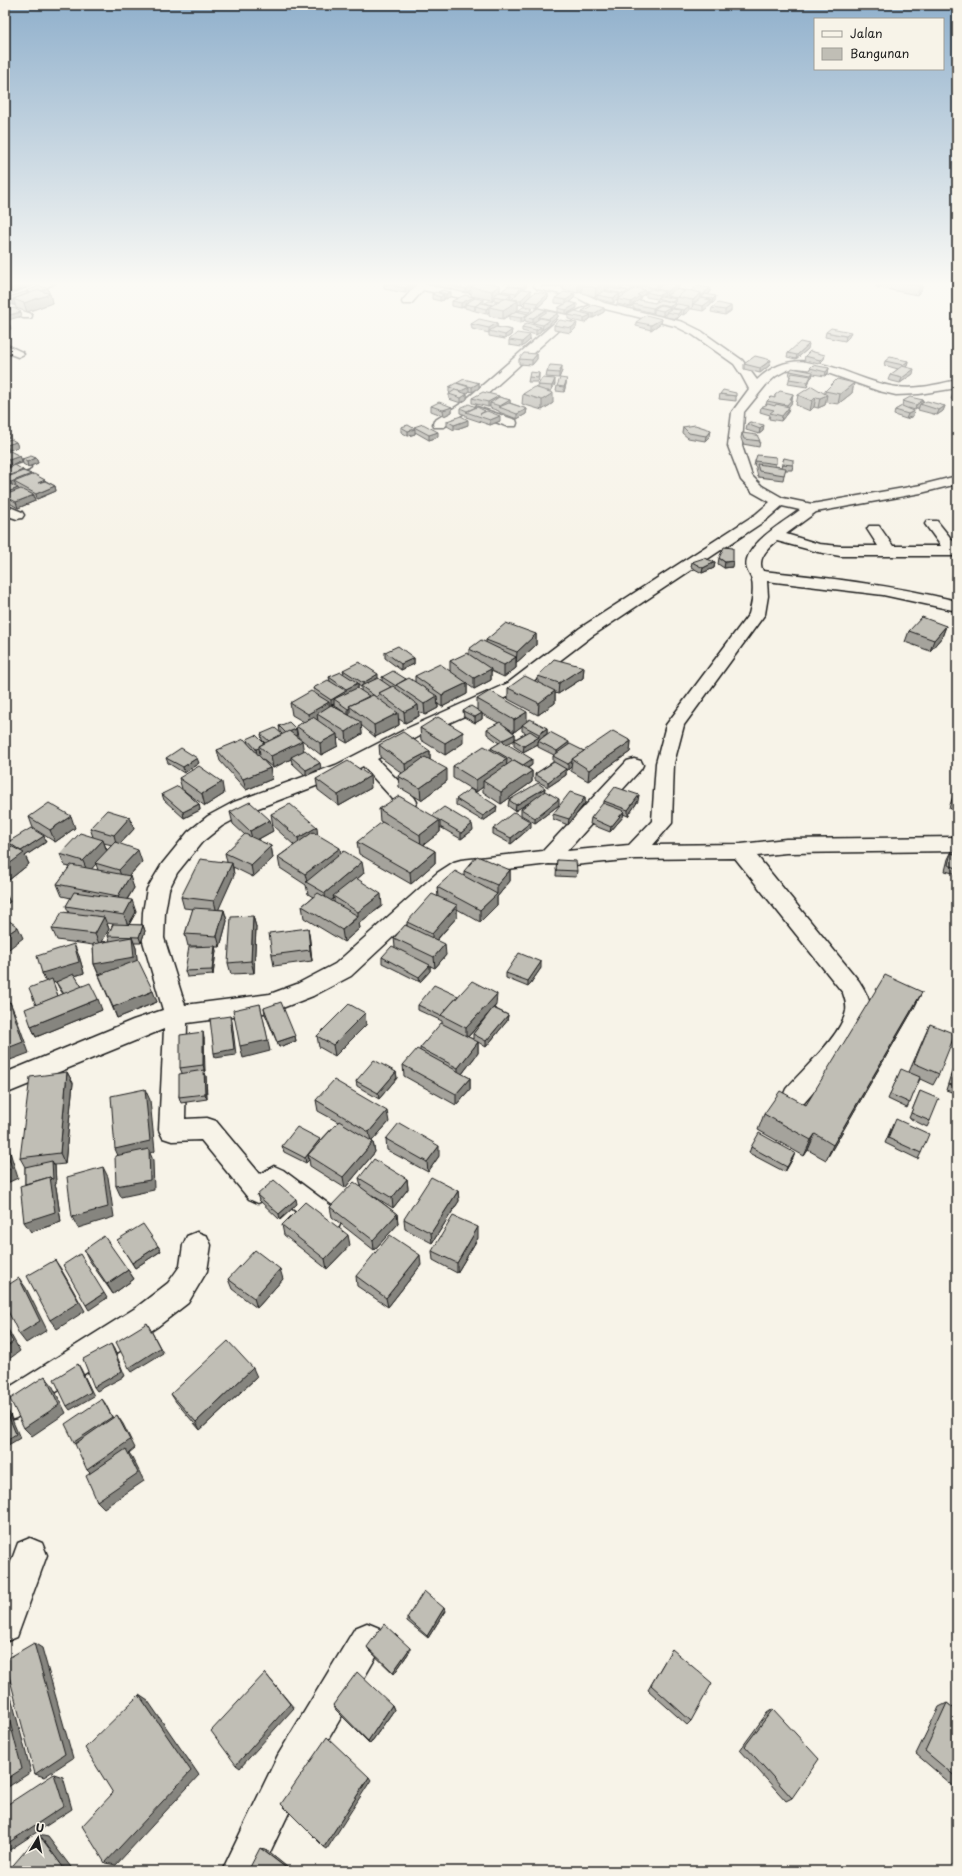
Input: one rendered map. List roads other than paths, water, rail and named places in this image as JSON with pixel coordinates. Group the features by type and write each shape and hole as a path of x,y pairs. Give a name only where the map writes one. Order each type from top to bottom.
{"street":[{"path":"439,424 466,406 504,371"},
{"path":"745,371 754,389"},
{"path":"775,371 754,389 738,412 735,446 746,477 757,489 779,501 812,508 922,489 957,480"},
{"path":"831,371 897,391 957,384"},
{"path":"466,406 511,423"},
{"path":"5,474 24,467"},
{"path":"341,1230 274,1178 258,1191 207,1129 172,1130 176,1015 153,938 154,912 158,889 169,869 196,836 215,821 241,807 336,771 414,732 514,687 586,632 761,517 779,501"},
{"path":"635,852 662,824 665,763 675,725 757,614 761,584 759,575 754,568 755,558 761,546 812,508"},
{"path":"932,524 955,551"},
{"path":"874,529 889,552"},
{"path":"775,536 818,548 840,551 955,551"},
{"path":"759,575 836,583 902,594 957,606"},
{"path":"365,757 407,802"},
{"path":"549,857 634,765"},
{"path":"5,1084 141,1027 176,1015 272,1002 305,990 343,970 444,878 461,867 549,857 574,858 635,852 741,851 786,846 957,844"},
{"path":"741,851 851,987 857,998 858,1010 850,1030 795,1096"},
{"path":"5,1406 148,1317 178,1293 192,1271 197,1245"},
{"path":"5,1625 30,1555"},
{"path":"241,1871 291,1768 368,1640"}]}
